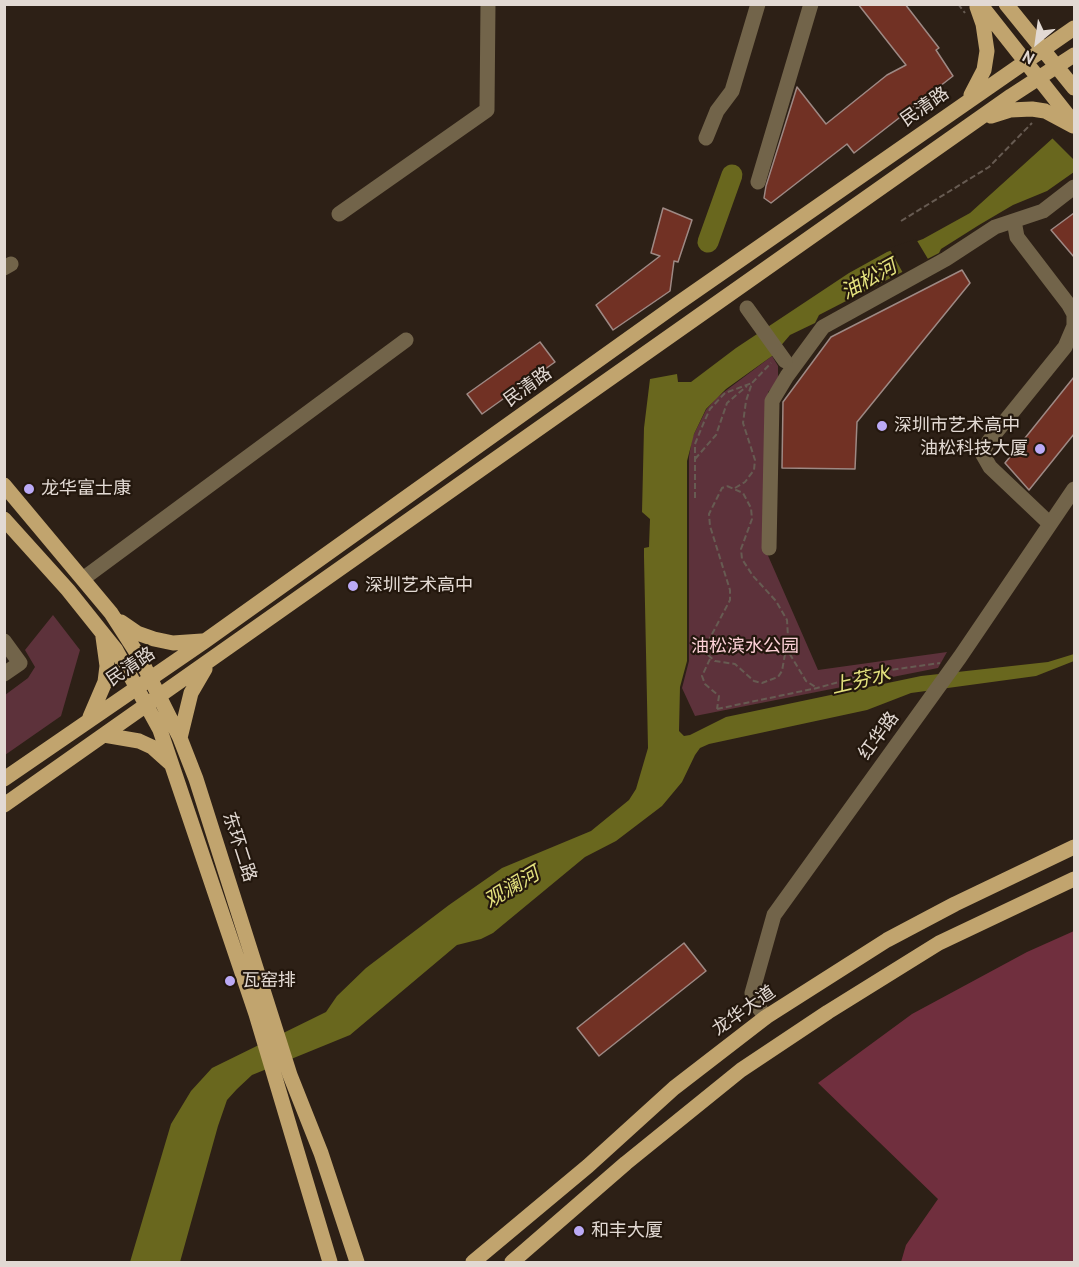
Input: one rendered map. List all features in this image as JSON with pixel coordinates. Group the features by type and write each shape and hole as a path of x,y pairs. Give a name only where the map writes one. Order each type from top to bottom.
{"main road":[{"path":"978,4 1070,121"},
{"path":"965,102 980,80 986,60 985,32 978,4"},
{"path":"1006,4 1074,88"},
{"name":"民清路","path":"4,780 89,719 205,641 965,102 1074,28"},
{"path":"4,805 979,119 1074,55"},
{"path":"979,119 1021,108 1045,111 1070,121"},
{"name":"东环二路","path":"4,485 111,613 140,658 144,683"},
{"name":"东环二路","path":"4,519 144,683 153,701 174,767 263,1012"},
{"path":"111,613 136,633 154,639 173,643 205,641"},
{"path":"89,719 105,682 107,660 103,634"},
{"path":"180,738 191,693 198,678 213,659"},
{"name":"东环二路","path":"153,701 180,738 196,779 284,1077 330,1263"},
{"path":"104,735 139,741 152,747 174,767"},
{"name":"龙华大道","path":"473,1263 588,1166 674,1088 766,1017 887,940 955,904 1074,847"},
{"path":"512,1263 626,1163 741,1070 828,1012 939,943 1074,879"},
{"name":"东环二路","path":"284,1077 321,1153 357,1260"}],"street":[{"path":"339,214 483,114 489,103 488,4"},
{"path":"706,138 717,111 732,91 758,4"},
{"path":"758,182 811,4"},
{"path":"770,548 772,401 792,366 826,323 946,260 995,227 1043,211 1074,187"},
{"path":"1014,221 1017,237 1069,305 1074,314 1074,326 1065,347 989,441 982,453 990,467 1050,524"},
{"path":"735,291 792,366"},
{"path":"84,578 406,339"},
{"name":"红华路","path":"766,1017 755,1003 752,993 774,915 960,657 1074,489"},
{"path":"4,641 20,663 4,674"}],"path":[{"path":"901,221 989,167 1028,127 1035,116"},
{"path":"694,460 716,435 733,396 752,383 764,369 772,371"},
{"path":"695,498 694,460 698,434 716,402 725,393 752,383"},
{"path":"734,488 745,482 754,470 755,460 743,423 746,401 752,383"},
{"path":"710,659 735,663 754,681 762,683 778,677 782,671 788,624 783,611 748,570 742,559 741,549 752,519 751,508 748,499 734,488 727,486 722,489 709,514 712,535 730,590 730,600 707,647 710,659 702,676 705,684 719,696 717,709 817,688 876,672 943,662"},
{"path":"785,646 806,681 817,688"}],"green space":[{"name":"油松滨水公园","path":"772,356 778,366 778,382 768,392 766,551 818,670 947,652 938,668 695,716 682,688 689,661 689,457 692,438 706,410 716,398"},
{"path":"53,615 80,650 61,716 5,755 5,695 28,678 35,667 25,650"}],"shaded area":[{"path":"1074,931 1074,1262 901,1262 906,1245 938,1199 818,1083 912,1014 1027,952"}],"water":[{"path":"1074,119 1074,172 1047,191 1013,205 979,225 941,249 939,253 819,315 815,323 790,335 772,356 726,389 706,409 694,434 687,461 687,661 680,687 679,731 684,736 690,735 726,717 921,676 1048,662 1074,654 1074,661 1036,676 911,693 867,710 709,744 700,748 682,782 662,806 616,841 585,857 493,933 481,939 457,945 350,1035 252,1075 227,1100 180,1262 130,1262 171,1124 191,1091 212,1068 326,1012 337,996 366,968 449,905 502,868 591,831 629,800 636,789 648,748 644,548 649,547 650,519 642,512 644,428 650,379 677,374 678,382 691,382 736,348 849,273 887,252 923,239 970,213"}],"pier":[{"path":"1074,116 1074,160 1050,136"},
{"path":"916,239 928,259 903,273 889,248"}],"building":[{"path":"858,4 905,4 939,48 936,50 953,76 854,153 847,144 771,203 764,198 766,186 797,87 826,124 887,75 906,65"},
{"path":"663,208 692,220 678,262 674,261 670,291 613,330 596,305 660,256 651,253"},
{"path":"1074,213 1074,257 1051,230"},
{"path":"962,270 970,283 857,422 855,469 782,468 783,402 831,337"},
{"path":"540,342 555,362 482,414 467,394"},
{"name":"油松科技大厦","path":"1074,377 1074,434 1029,490 1005,463"},
{"path":"684,943 706,971 599,1056 577,1028"}],"waterway":[{"path":"708,242 732,175"}],"place":[{"name":"深圳市艺术高中","path":"882,426"},
{"name":"油松科技大厦","path":"1040,449"},
{"name":"龙华富士康","path":"29,489"},
{"name":"深圳艺术高中","path":"353,586"},
{"name":"瓦窑排","path":"230,981"},
{"name":"和丰大厦","path":"579,1231"}],"water label":[{"name":"油松河","path":"869,280"},
{"name":"上芬水","path":"861,681"},
{"name":"观澜河","path":"512,888"}]}
